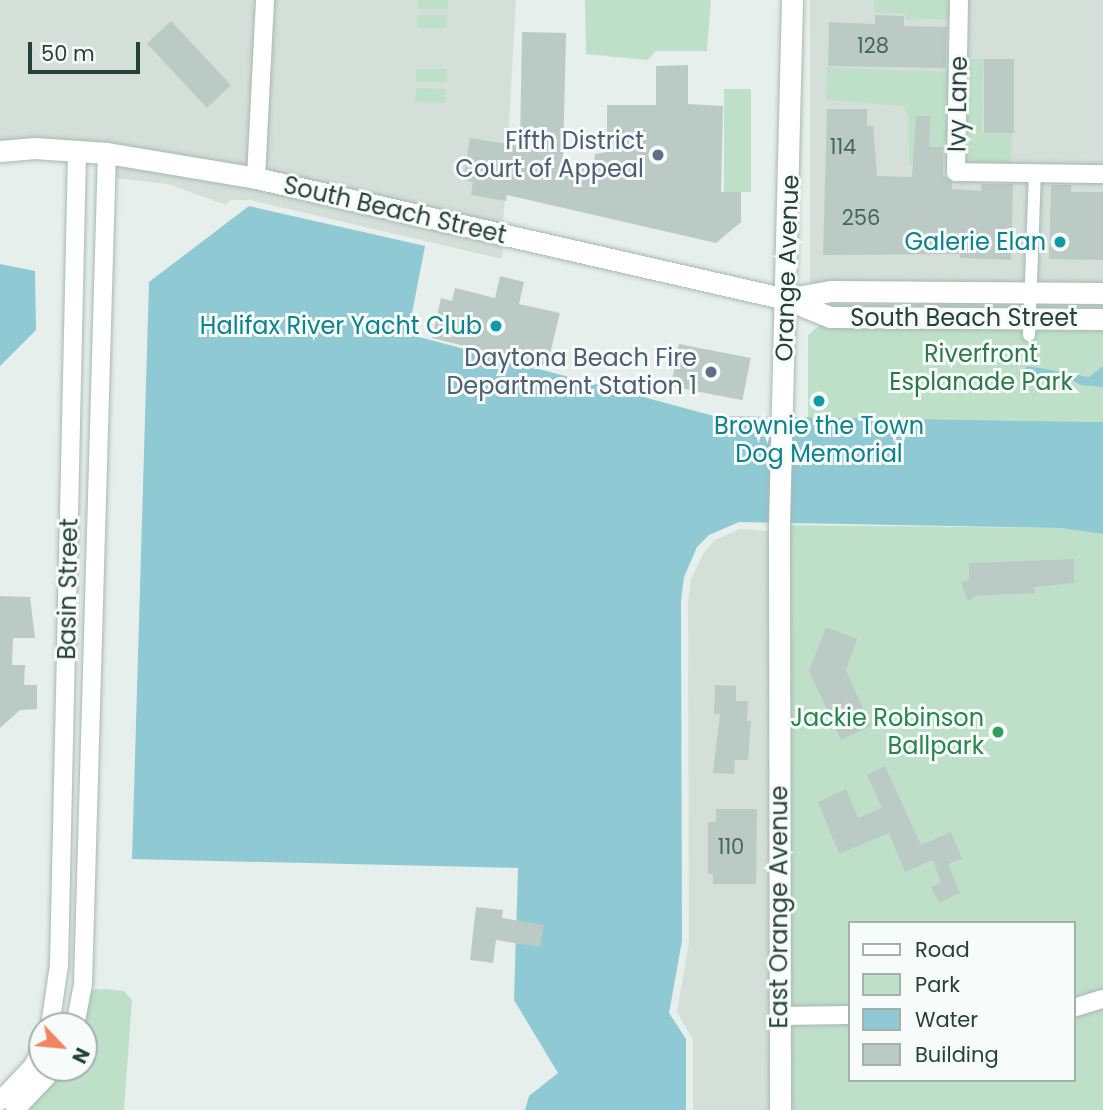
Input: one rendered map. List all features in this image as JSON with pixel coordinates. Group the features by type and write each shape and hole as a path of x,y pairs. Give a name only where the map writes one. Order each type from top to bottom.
{"street":[{"path":"256,178 265,0"},
{"name":"Orange Avenue","path":"779,537 792,0"},
{"name":"Ivy Lane","path":"959,0 957,172 1103,174"},
{"name":"South Beach Street","path":"0,151 77,150 107,153 256,178 786,299 830,317 1030,326 1103,319"},
{"name":"Basin Street","path":"52,1012 57,982 62,845 77,150"},
{"name":"Basin Street","path":"78,1012 83,984 107,153"},
{"path":"1030,326 1035,173"},
{"name":"South Beach Street","path":"786,299 831,291 1103,293"},
{"path":"73,411 99,410"},
{"name":"East Orange Avenue","path":"779,537 780,1110"},
{"path":"68,609 93,610"},
{"path":"66,701 91,701"},
{"path":"62,845 87,844"},
{"path":"57,982 83,984"},
{"path":"1075,1007 1103,999"},
{"path":"779,1016 848,1015"},
{"path":"0,1101 28,1072"},
{"path":"15,1110 42,1082"}],"shaded area":[{"path":"0,0 256,0 248,169 0,143"},
{"path":"273,0 516,0 503,228 265,172"},
{"path":"810,0 1103,0 1103,284 810,284"},
{"path":"115,162 255,186 503,243 502,259 250,200 231,200 226,205 168,184 115,178"},
{"path":"740,529 771,531 771,1110 693,1110 693,1040 677,1012 689,942 688,603 691,579 704,552 715,540"}],"green space":[{"path":"418,0 448,0 448,9 418,9"},
{"path":"585,0 711,0 707,51 656,51 647,60 586,54"},
{"path":"874,0 952,0 952,19 905,20 906,14 875,13"},
{"path":"417,15 447,15 447,28 417,28"},
{"path":"965,59 984,59 982,132 1012,133 1011,165 964,165"},
{"path":"827,67 950,72 949,166 909,165 908,115 903,106 826,100"},
{"path":"416,69 447,69 447,82 416,82"},
{"path":"416,88 446,89 445,103 416,102"},
{"path":"724,89 751,89 751,192 724,192"},
{"path":"935,300 1103,301 1103,312 837,309 823,304 912,305"},
{"name":"Riverfront Esplanade Park","path":"830,317 1103,319 1103,422 808,418 808,335"},
{"path":"779,525 1060,528 1103,534 1103,1110 781,1110"},
{"path":"82,990 124,991 132,1000 124,1110 15,1110 42,1082 98,1082 98,1012 78,1012"}],"water":[{"path":"249,206 425,246 408,334 714,416 1103,422 1103,534 1060,528 739,522 709,535 697,547 684,577 681,601 682,941 669,1013 686,1039 686,1110 525,1110 529,1096 558,1073 514,1000 518,868 132,859 149,282"},
{"path":"0,264 35,271 36,330 0,366"},
{"path":"1028,366 1089,377 1103,366 1103,387 1081,385 1056,372 1026,383 1019,374"}],"building":[{"path":"875,15 904,16 904,26 947,27 946,68 828,66 829,22 875,24"},
{"path":"171,21 231,85 207,108 147,44"},
{"name":"Fifth District Court of Appeal","path":"522,32 566,33 563,157 571,166 594,164 595,154 607,152 607,105 656,105 656,66 688,65 688,104 723,106 721,192 741,192 741,222 716,243 507,195 506,201 471,195 473,182 463,180 470,138 520,146"},
{"path":"984,59 1014,59 1014,133 984,133"},
{"path":"827,109 867,109 867,126 873,126 877,176 912,177 916,116 930,116 929,147 943,147 943,175 952,182 952,189 981,191 982,184 1013,184 1011,260 960,258 960,254 823,255"},
{"path":"1051,185 1071,185 1071,192 1103,192 1103,260 1049,259"},
{"name":"Halifax River Yacht Club","path":"500,276 524,282 519,304 560,313 547,366 432,338 441,298 452,301 455,288 495,298"},
{"name":"Daytona Beach Fire Department Station 1","path":"679,344 751,358 742,400 671,386"},
{"path":"1074,559 1074,583 1034,587 1035,593 976,596 968,601 961,583 969,580 969,563"},
{"path":"0,596 30,597 35,638 13,638 12,665 25,665 24,685 37,685 37,709 20,710 0,728"},
{"path":"826,627 857,639 846,670 871,726 841,740 809,671"},
{"path":"715,685 736,686 736,701 748,701 747,721 751,721 748,760 735,760 734,774 713,773 720,714 714,714"},
{"path":"885,766 921,845 951,832 962,859 948,864 960,893 939,903 931,887 941,883 933,860 905,872 889,833 839,854 818,802 846,789 858,818 882,808 867,775"},
{"path":"716,809 757,809 756,884 713,884 713,874 708,874 708,822 716,822"},
{"path":"476,907 503,910 502,918 544,925 540,947 496,940 493,963 470,960"}],"place":[{"name":"Fifth District Court of Appeal","path":"658,155"},
{"name":"Galerie Elan","path":"1060,242"},
{"name":"Halifax River Yacht Club","path":"496,326"},
{"name":"Daytona Beach Fire Department Station 1","path":"711,372"},
{"name":"Brownie the Town Dog Memorial","path":"819,401"},
{"name":"Jackie Robinson Ballpark","path":"998,732"}]}
